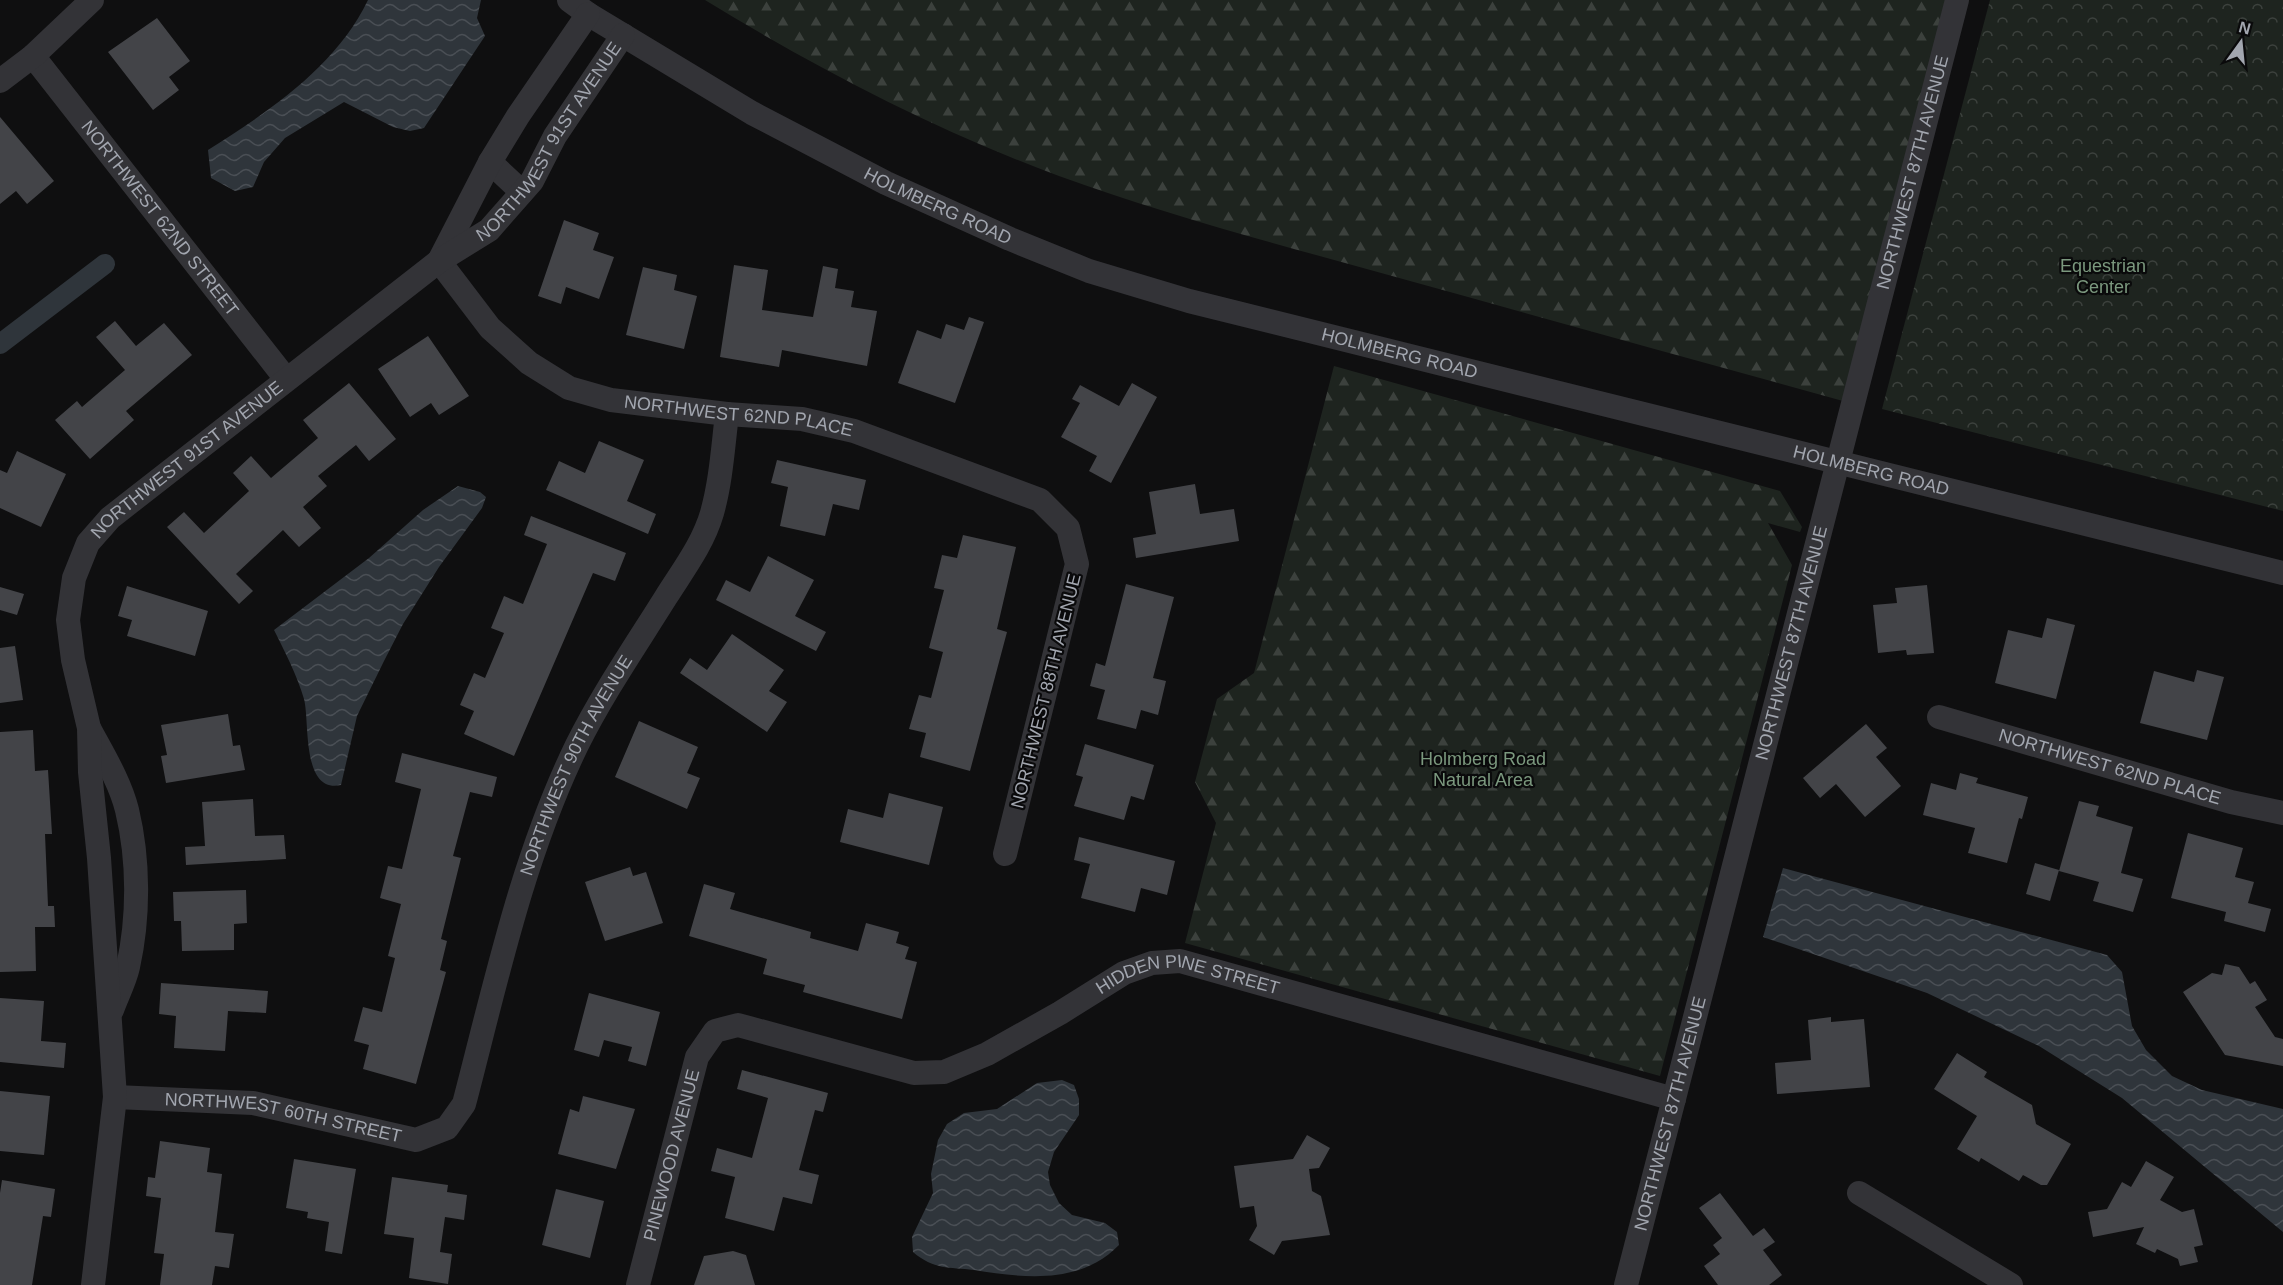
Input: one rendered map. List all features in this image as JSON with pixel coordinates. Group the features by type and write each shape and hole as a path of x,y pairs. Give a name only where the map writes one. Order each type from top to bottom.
{"street":[{"path":"0,81 33,56 92,0"},
{"name":"NORTHWEST 87TH AVENUE","path":"1626,1285 1957,0"},
{"name":"HOLMBERG ROAD","path":"578,7 752,113 886,183 1010,239 1089,271 1189,301 2283,573"},
{"name":"NORTHWEST 91ST AVENUE","path":"439,261 490,162 578,7"},
{"name":"NORTHWEST 91ST AVENUE","path":"93,1285 115,1097 99,858 90,772 89,728 73,660 68,620 74,578 88,543 110,518 286,379 439,261 489,230 532,181 555,136 623,35"},
{"name":"NORTHWEST 62ND STREET","path":"33,56 286,379"},
{"path":"490,162 522,192"},
{"name":"NORTHWEST 62ND PLACE","path":"439,261 490,328 529,363 569,388 611,400 727,414 802,419 854,431 1040,500 1068,528"},
{"name":"NORTHWEST 90TH AVENUE","path":"447,1128 464,1104 521,887 545,816 578,743 698,546 711,514 719,481 727,414"},
{"name":"NORTHWEST 88TH AVENUE","path":"1005,854 1077,564 1068,528"},
{"name":"NORTHWEST 62ND PLACE","path":"1939,717 2231,802 2283,813"},
{"name":"NORTHWEST 91ST AVENUE","path":"89,728 112,770 126,810 134,858 136,914 128,968 110,1016"},
{"name":"HIDDEN PINE STREET","path":"715,1031 738,1025 914,1073 944,1072 997,1048 1060,1013 1124,973 1152,963 1180,961 1674,1099"},
{"name":"PINEWOOD AVENUE","path":"638,1285 697,1057 715,1031"},
{"name":"NORTHWEST 60TH STREET","path":"115,1097 252,1103 416,1140 447,1128"},
{"path":"1859,1193 2011,1285"}],"green space":[{"path":"705,0 1946,0 1843,401 1239,233 1103,192 967,139 878,97"},
{"name":"Equestrian Center","path":"1990,0 2283,0 2283,511 1882,409"},
{"name":"Holmberg Road Natural Area","path":"1334,366 1780,491 1802,527 1800,532 1768,523 1792,565 1660,1076 1185,943 1216,823 1195,782 1217,699 1254,673"}],"water":[{"path":"368,0 481,0 477,18 485,36 424,128 410,131 393,127 344,102 285,138 264,162 253,187 235,191 211,178 208,150 277,104 319,67 338,46"},
{"path":"458,486 480,492 486,497 482,508 439,567 403,624 357,716 341,785 328,785 319,778 313,768 304,699 274,630 369,558 423,510"},
{"path":"1783,868 2107,955 2122,972 2132,1026 2146,1050 2172,1076 2202,1090 2283,1109 2283,1232 2122,1098 2039,1046 1927,993 1763,937"},
{"path":"1062,1080 1074,1085 1079,1099 1079,1115 1054,1152 1048,1172 1050,1185 1059,1203 1072,1215 1105,1223 1117,1232 1119,1245 1104,1258 1087,1267 1051,1276 1012,1275 942,1267 928,1262 913,1252 912,1237 933,1193 931,1174 938,1140 947,1124 964,1113 997,1109 1037,1083"}],"building":[{"path":"157,18 190,61 169,77 179,90 153,110 108,52"},
{"path":"0,117 54,181 27,204 16,191 0,204"},
{"path":"564,220 599,233 593,250 614,257 599,299 566,287 561,304 538,296"},
{"path":"734,265 768,270 762,310 813,317 823,266 838,269 835,288 854,291 851,307 877,311 867,366 782,350 779,367 720,357"},
{"path":"643,267 677,275 674,290 697,296 684,349 626,335"},
{"path":"969,317 984,322 955,403 898,383 917,330 941,339 946,324 964,330"},
{"path":"115,321 136,346 164,323 192,355 126,411 134,420 90,459 55,420 77,401 82,407 125,370 96,337"},
{"path":"428,336 469,396 439,415 431,403 410,417 378,369"},
{"path":"349,383 396,439 369,461 356,445 318,476 327,486 303,507 321,528 299,547 283,530 236,574 253,591 239,604 167,527 184,512 204,533 249,491 233,473 251,456 271,478 318,438 303,420"},
{"path":"1132,383 1157,397 1111,483 1089,471 1097,456 1061,437 1080,403 1072,399 1080,385 1119,406"},
{"path":"599,441 644,460 627,501 656,514 648,534 546,490 559,461 585,473"},
{"path":"17,451 66,474 41,527 0,508 0,470 7,473"},
{"path":"777,460 866,480 859,510 833,504 825,536 780,526 788,487 771,483"},
{"path":"1195,484 1200,514 1234,509 1239,541 1136,558 1133,538 1156,534 1149,492"},
{"path":"531,516 626,553 615,581 593,573 514,756 464,734 474,711 460,705 474,673 485,678 504,633 491,628 504,596 523,604 547,544 524,535"},
{"path":"963,535 1016,547 997,629 1007,632 970,771 920,757 926,733 909,729 919,695 931,698 943,652 929,648 944,590 934,588 942,555 957,558"},
{"path":"768,556 814,580 795,616 826,632 816,651 716,600 726,580 750,592"},
{"path":"1126,584 1174,597 1153,678 1166,681 1158,715 1141,710 1136,729 1097,719 1105,690 1090,686 1096,663 1105,666"},
{"path":"1927,585 1934,653 1907,655 1906,650 1878,653 1873,605 1897,603 1895,588"},
{"path":"127,586 208,611 195,656 127,636 132,620 118,616"},
{"path":"0,587 24,594 17,615 0,610"},
{"path":"2047,618 2075,625 2056,699 1995,683 2008,630 2042,638"},
{"path":"732,634 784,670 769,691 787,702 767,732 680,673 690,658 707,670"},
{"path":"15,646 23,700 0,703 0,648"},
{"path":"2197,670 2224,677 2207,740 2140,723 2154,671 2194,682"},
{"path":"228,714 233,746 240,745 245,770 166,783 161,756 167,755 161,725"},
{"path":"639,721 698,747 687,773 700,778 687,809 615,777"},
{"path":"1866,724 1887,748 1876,757 1901,786 1865,817 1836,784 1820,798 1803,778"},
{"path":"33,730 35,771 48,770 52,834 45,834 48,906 54,906 55,927 35,927 36,971 0,972 0,732"},
{"path":"1085,744 1154,765 1144,800 1131,796 1124,820 1074,806 1083,777 1076,775"},
{"path":"402,753 497,777 492,797 470,792 453,856 461,858 441,939 447,941 440,970 446,972 416,1084 363,1069 369,1045 354,1041 363,1007 382,1012 395,958 388,956 401,904 380,898 388,866 402,869 421,789 395,782"},
{"path":"1960,773 1978,778 1976,783 2028,797 2022,819 2019,818 2007,863 1968,853 1975,828 1923,815 1931,783 1956,790"},
{"path":"889,793 943,807 929,865 840,842 848,809 883,818"},
{"path":"253,799 255,836 284,835 286,859 186,865 185,847 205,846 202,802"},
{"path":"2079,801 2099,806 2096,816 2133,827 2121,873 2143,879 2133,912 2093,901 2099,882 2059,871"},
{"path":"2188,833 2243,848 2235,877 2254,882 2248,903 2271,909 2265,932 2224,921 2226,912 2171,898"},
{"path":"1079,837 1175,861 1167,895 1141,888 1135,912 1081,898 1090,864 1074,860"},
{"path":"2035,863 2059,870 2050,901 2026,894"},
{"path":"630,867 633,876 646,872 663,923 605,941 585,882"},
{"path":"704,884 735,893 730,909 811,932 810,938 858,951 866,923 899,932 896,943 909,947 905,959 917,962 902,1019 803,992 805,985 763,974 767,959 689,936"},
{"path":"246,890 247,923 234,924 234,950 182,951 181,921 174,921 173,892"},
{"path":"2225,964 2239,967 2250,984 2255,981 2267,1000 2255,1007 2275,1037 2283,1039 2283,1066 2225,1055 2183,992 2212,973 2222,975"},
{"path":"161,983 268,991 266,1013 228,1011 225,1051 174,1048 176,1016 159,1014"},
{"path":"589,993 660,1012 646,1066 628,1061 632,1047 604,1040 599,1057 574,1050"},
{"path":"0,998 44,1001 41,1041 66,1043 64,1068 0,1062"},
{"path":"1831,1017 1831,1022 1864,1019 1870,1087 1777,1094 1775,1063 1811,1060 1808,1020"},
{"path":"1957,1053 1987,1072 1984,1077 2032,1105 2036,1124 2071,1144 2047,1185 2041,1185 2023,1175 2019,1181 1981,1158 1979,1162 1957,1149 1977,1116 1934,1089"},
{"path":"742,1070 828,1093 823,1112 815,1110 799,1170 819,1175 812,1204 783,1197 774,1231 725,1218 735,1177 711,1171 717,1148 752,1158 768,1098 737,1089"},
{"path":"0,1091 50,1096 44,1155 0,1151"},
{"path":"583,1096 635,1109 616,1169 558,1154 570,1109 579,1112"},
{"path":"1307,1135 1330,1148 1319,1168 1309,1169 1312,1191 1321,1196 1330,1235 1282,1241 1274,1255 1249,1240 1257,1226 1254,1206 1240,1208 1234,1166 1293,1159"},
{"path":"160,1141 210,1148 207,1172 222,1174 215,1232 234,1234 229,1268 215,1266 212,1285 160,1285 164,1254 154,1253 161,1198 146,1196 148,1177 155,1178"},
{"path":"294,1159 356,1169 342,1254 325,1251 329,1222 307,1218 308,1212 286,1208"},
{"path":"2146,1161 2174,1177 2160,1200 2182,1212 2194,1209 2203,1245 2194,1247 2198,1262 2180,1266 2178,1259 2157,1249 2155,1253 2136,1244 2144,1227 2093,1237 2088,1212 2107,1209 2122,1182 2131,1187"},
{"path":"392,1177 448,1185 447,1192 467,1195 464,1220 445,1217 440,1252 452,1254 448,1284 409,1278 414,1238 384,1234"},
{"path":"2,1180 55,1189 51,1217 43,1216 32,1285 0,1285"},
{"path":"556,1189 604,1201 590,1258 542,1245"},
{"path":"1720,1193 1753,1236 1764,1228 1775,1242 1763,1250 1782,1275 1769,1285 1718,1285 1704,1266 1720,1254 1713,1245 1722,1238 1699,1208"},
{"path":"733,1251 746,1255 755,1285 694,1285 704,1256"}],"waterway":[{"path":"0,344 105,264"}]}
